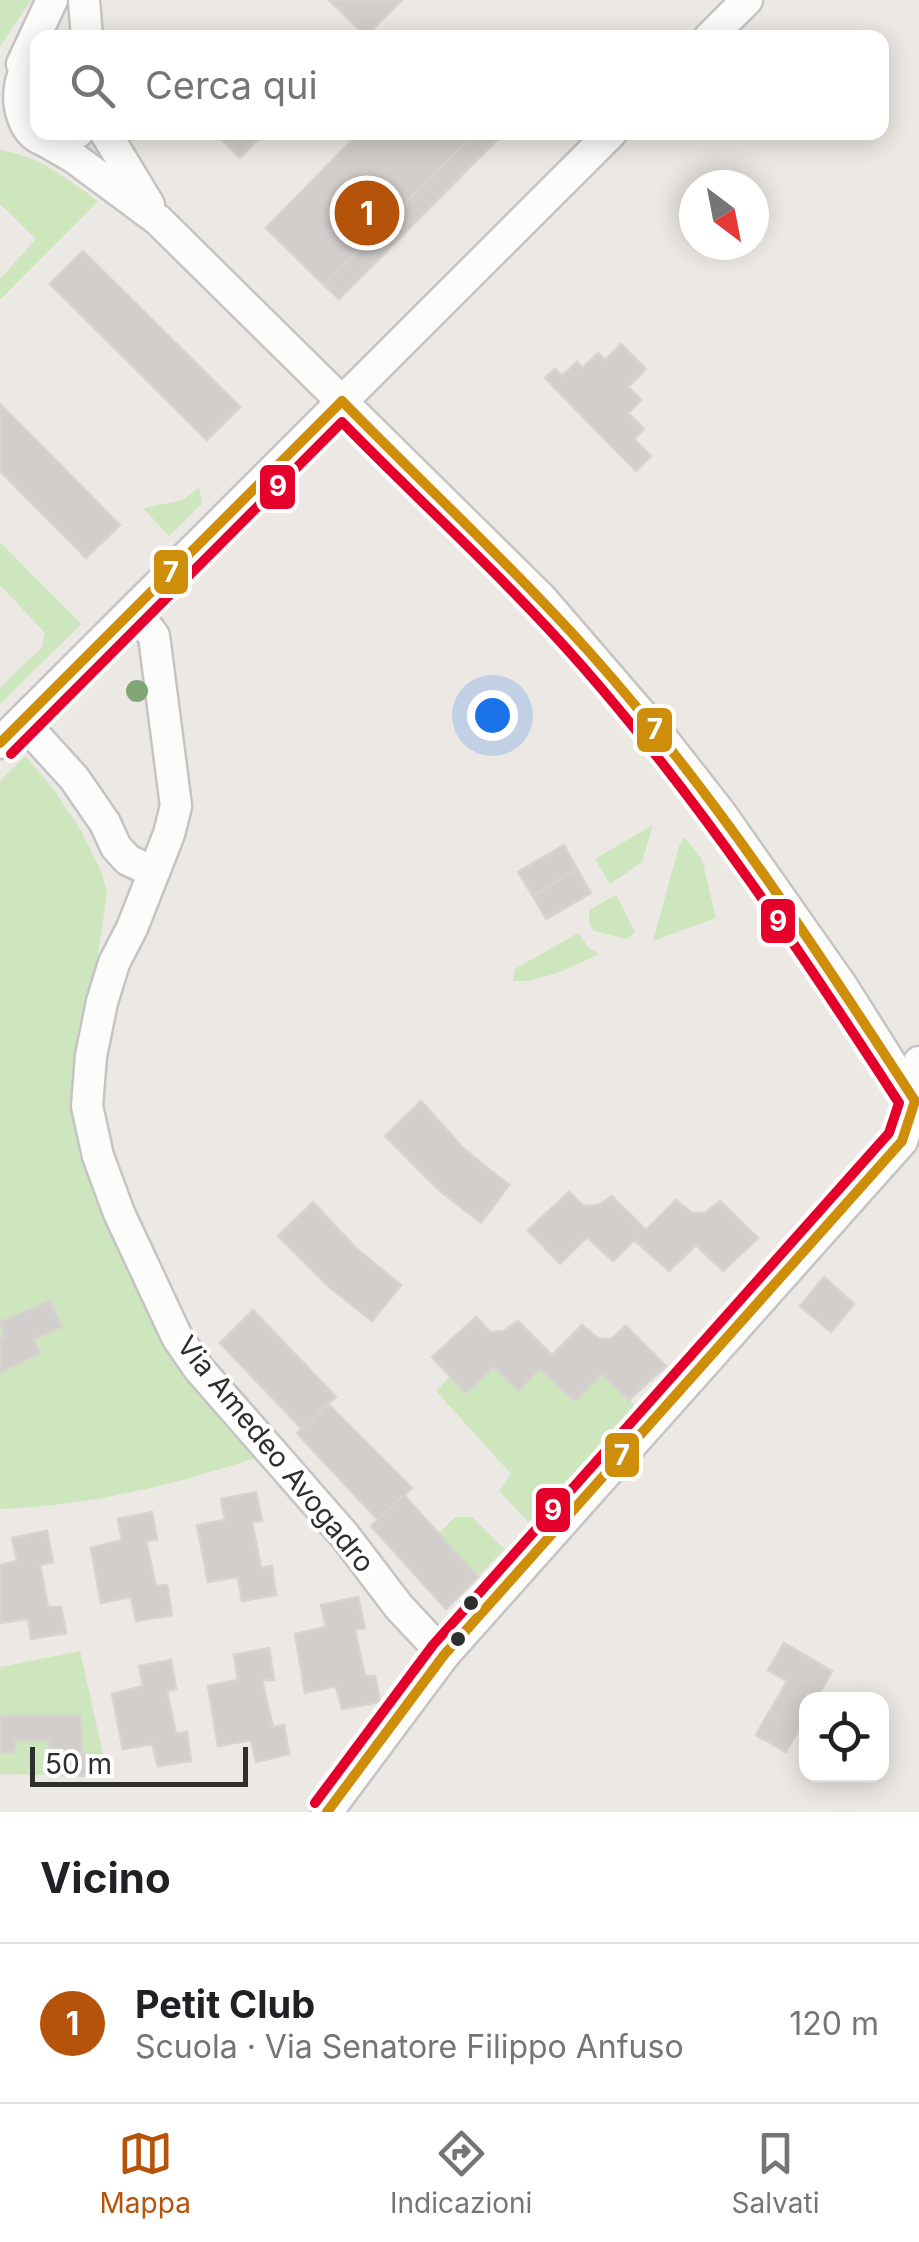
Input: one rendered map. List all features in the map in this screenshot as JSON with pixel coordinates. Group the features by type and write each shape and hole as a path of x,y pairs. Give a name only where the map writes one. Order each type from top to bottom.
{"street":[{"path":"37,30 52,0"},
{"path":"84,0 86,30"},
{"path":"717,30 747,0"},
{"path":"30,45 8,89 8,104 20,129 30,134"},
{"path":"0,133 30,138"},
{"path":"41,140 74,157 158,220 542,600 660,737 772,884 917,1105"},
{"path":"110,140 158,220"},
{"path":"0,743 604,140"},
{"name":"Via Amedeo Avogadro","path":"134,610 154,636 176,806 132,928 114,963 91,1056 87,1106 98,1156 119,1213 177,1336 199,1369 444,1655"},
{"path":"22,721 74,778 116,847 128,860 154,872"},
{"path":"327,1812 444,1655 902,1142 917,1105 919,1062"}],"green space":[{"path":"0,0 31,0 0,47"},
{"path":"0,150 40,163 98,201 0,300 0,279 36,239 0,204"},
{"path":"199,487 202,503 169,536 143,508 183,500"},
{"path":"0,542 81,624 0,704 0,688 42,647 45,633 0,585"},
{"path":"25,756 80,829 102,873 107,893 94,984 75,1071 188,1376 256,1458 130,1492 65,1504 0,1509 0,781"},
{"path":"653,825 642,862 610,884 595,859"},
{"path":"684,837 702,859 716,918 653,941 679,846"},
{"path":"616,895 635,932 627,939 594,931 589,923 589,910"},
{"path":"578,933 599,954 546,976 513,981 515,969"},
{"path":"493,1367 519,1390 540,1369 575,1400 602,1374 636,1406 528,1522 499,1491 511,1474 436,1391 450,1376 466,1393"},
{"path":"455,1517 472,1517 504,1549 478,1577 439,1533"},
{"path":"80,1651 108,1776 0,1774 0,1667"}],"building":[{"path":"329,0 402,0 372,30 360,30"},
{"path":"222,140 257,140 240,158"},
{"path":"352,140 468,140 324,285 266,228"},
{"path":"468,140 497,140 339,299 324,285"},
{"path":"83,251 240,407 207,440 50,284"},
{"path":"621,344 646,369 628,387 641,400 628,413 644,429 634,439 651,456 636,471 545,378 555,369 562,376 577,362 583,368 598,353 605,360"},
{"path":"0,404 120,525 86,558 0,471"},
{"path":"564,845 577,869 533,896 518,872"},
{"path":"577,869 591,893 546,919 533,896"},
{"path":"421,1101 464,1149 509,1185 481,1223 438,1189 385,1136"},
{"path":"569,1192 583,1206 598,1205 612,1196 646,1230 676,1200 692,1213 705,1213 720,1201 758,1238 723,1271 696,1245 669,1271 634,1240 613,1261 587,1237 560,1264 528,1230"},
{"path":"313,1202 357,1249 401,1285 372,1321 328,1286 278,1236"},
{"path":"824,1277 854,1304 831,1332 800,1306"},
{"path":"50,1301 62,1327 34,1339 40,1353 0,1373 0,1338 4,1337 0,1322"},
{"path":"253,1310 336,1397 302,1429 220,1343"},
{"path":"476,1317 490,1332 504,1331 518,1321 552,1355 582,1325 599,1339 611,1339 626,1326 666,1366 629,1400 602,1374 575,1401 540,1369 519,1391 493,1367 466,1393 432,1357"},
{"path":"328,1404 412,1488 378,1520 297,1433"},
{"path":"256,1492 262,1521 252,1522 261,1568 272,1566 276,1595 242,1601 238,1577 208,1582 197,1525 225,1520 221,1499"},
{"path":"404,1495 478,1577 446,1609 371,1526"},
{"path":"152,1512 157,1540 146,1541 156,1586 167,1585 172,1615 136,1621 131,1597 101,1603 91,1548 122,1540 118,1519"},
{"path":"47,1531 53,1562 40,1565 48,1607 61,1607 66,1633 31,1639 28,1619 0,1623 0,1565 17,1561 12,1538"},
{"path":"358,1597 365,1628 355,1630 365,1676 375,1676 380,1702 342,1709 336,1686 305,1693 295,1634 326,1627 321,1605"},
{"path":"784,1643 832,1671 820,1692 799,1692 799,1729 786,1752 756,1735 787,1681 768,1670"},
{"path":"269,1648 274,1680 262,1680 273,1727 284,1725 289,1754 256,1762 251,1740 218,1746 208,1686 238,1680 234,1655"},
{"path":"171,1660 176,1689 167,1691 176,1734 187,1732 191,1761 158,1766 152,1744 123,1749 112,1694 143,1686 139,1666"},
{"path":"0,1716 81,1716 82,1754 93,1755 92,1776 50,1775 49,1740 16,1740 14,1752 0,1752"}],"transit line":[{"name":"7","path":"342,401 530,589 636,707 762,872 915,1101"},
{"name":"7","path":"0,743 342,401"},
{"name":"9","path":"11,754 342,422 524,603 626,718 748,879 899,1103 889,1133 433,1645 315,1803"},
{"name":"7","path":"327,1812 444,1655 902,1141 915,1101"}],"place":[{"name":"Petit Club","path":"367,213"}]}
